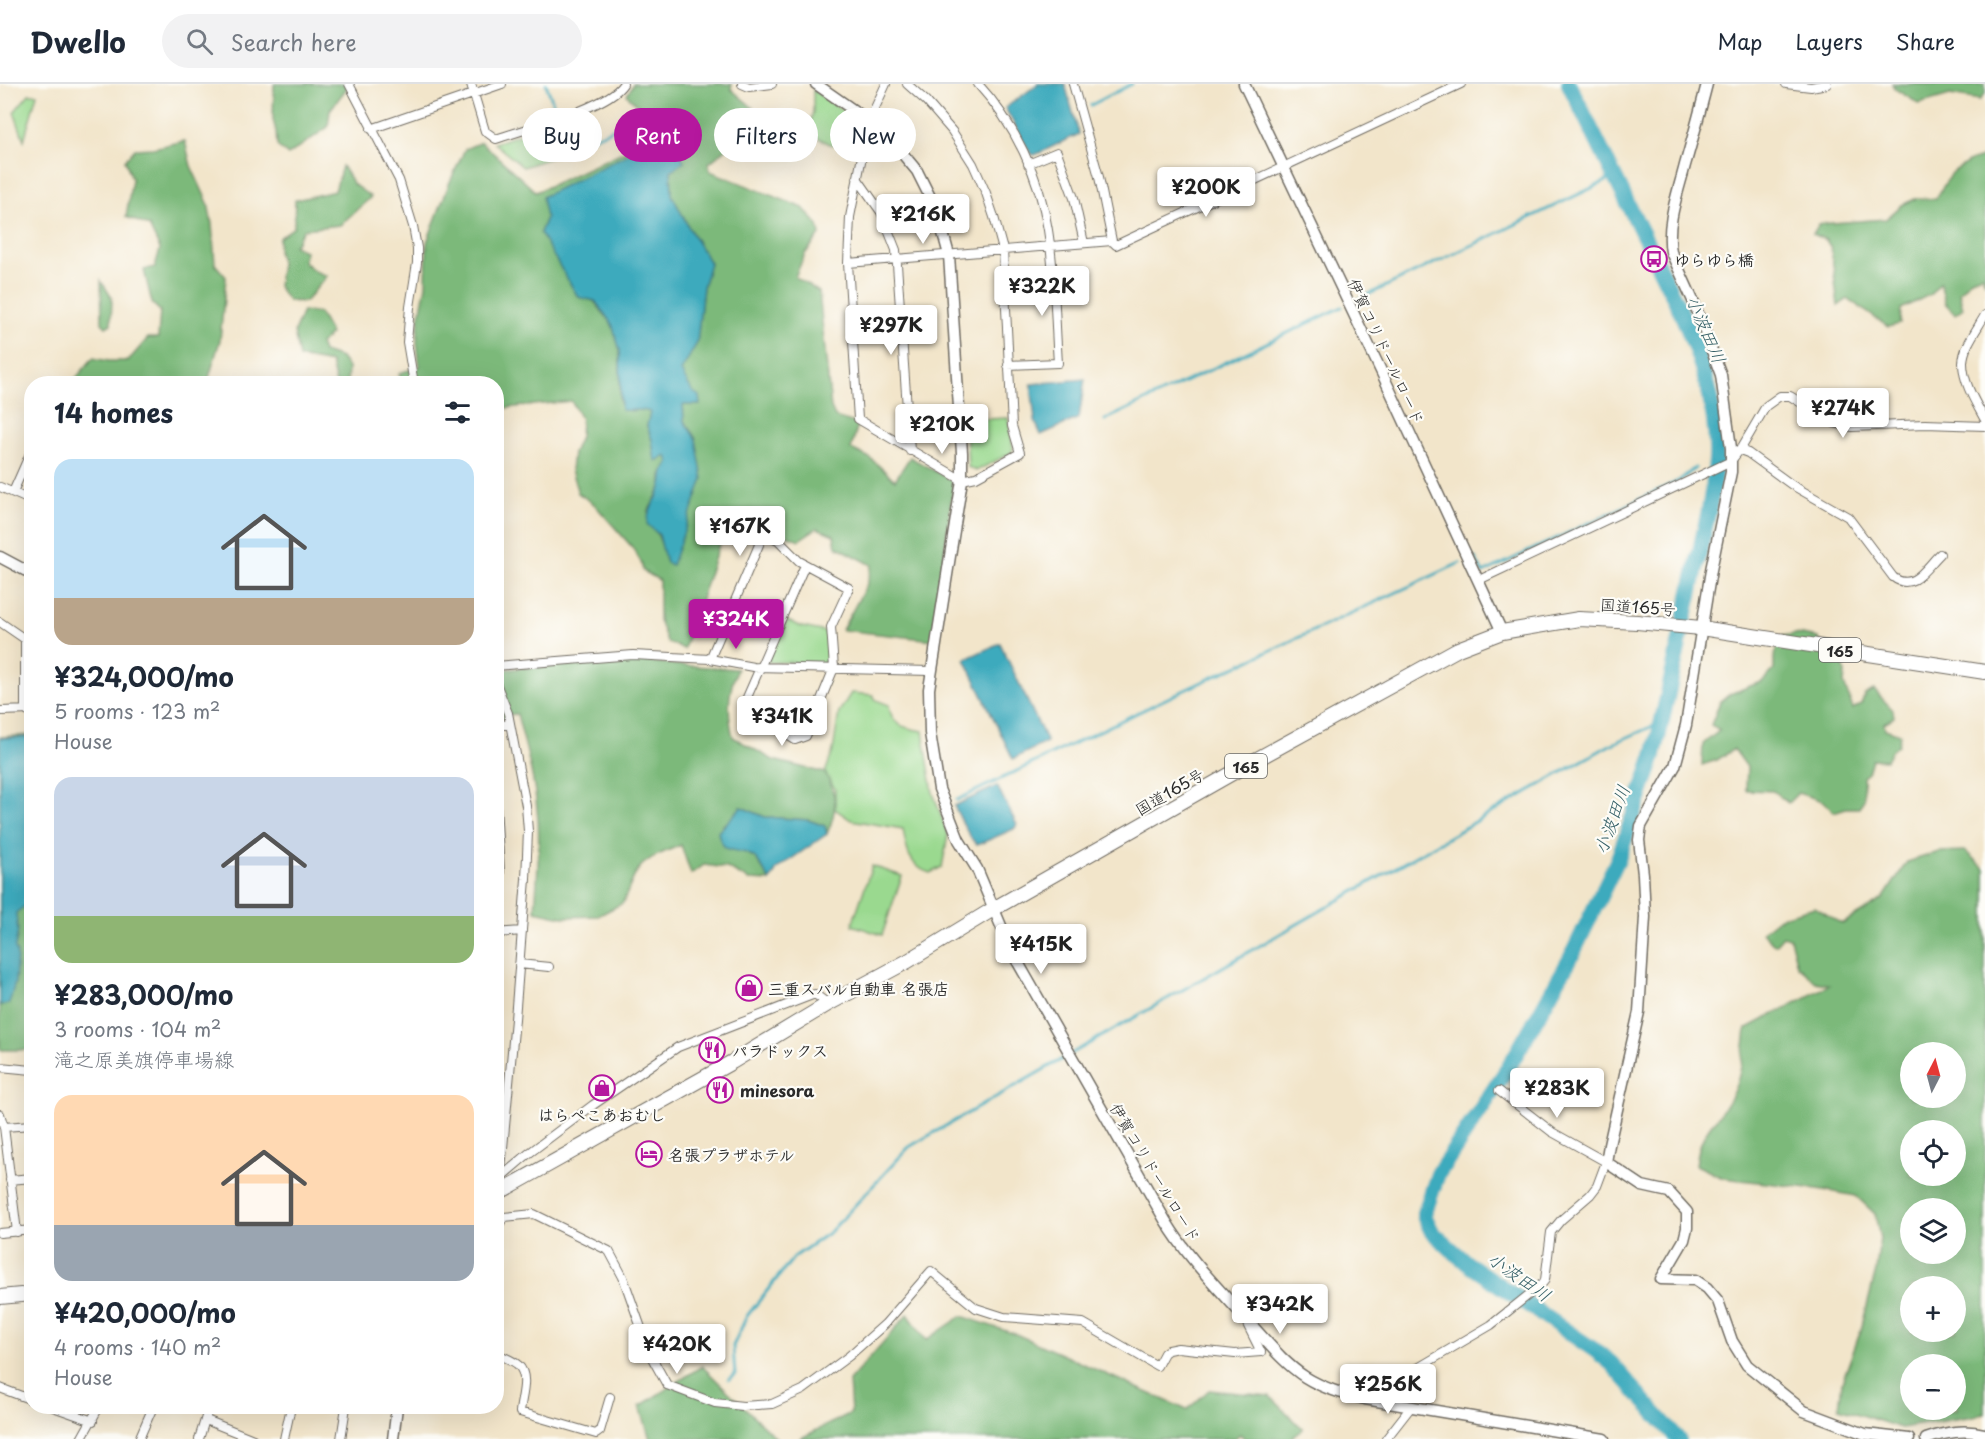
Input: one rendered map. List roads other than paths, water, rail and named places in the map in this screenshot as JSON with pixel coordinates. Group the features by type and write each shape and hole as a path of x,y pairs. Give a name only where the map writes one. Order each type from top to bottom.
{"highway":[{"name":"国道165号","path":"504,1190 732,1062 908,961 994,908 1250,763 1458,649 1502,632 1588,619 1680,626 1985,672"},
{"path":"0,1297 24,1295"}],"street":[{"path":"349,84 399,180 413,226 417,248 417,272 410,307 407,342 413,376"},
{"path":"471,84 485,131 496,139 587,108 604,99 622,84"},
{"path":"371,129 502,84"},
{"path":"742,84 749,87 772,84"},
{"name":"伊賀コリドールロード","path":"816,84 849,108"},
{"path":"875,108 886,84"},
{"path":"860,162 850,217 848,263 858,419 962,480 976,477 1020,453 1012,426 1003,250 986,193 973,164 952,131 926,101 907,84"},
{"path":"978,84 1007,124 1028,164 1043,207 1050,246 1058,363 1008,365"},
{"path":"1073,84 1099,177 1112,241 1116,245 1461,84"},
{"name":"伊賀コリドールロード","path":"1244,84 1502,632"},
{"path":"1365,1399 1478,1333 1533,1292 1545,1280 1551,1232 1569,1212 1590,1195 1597,1186 1606,1162 1640,1012 1645,917 1639,840 1641,826 1675,766 1686,725 1698,628 1729,483 1726,463 1726,403 1721,375 1669,243 1677,194 1707,84"},
{"path":"1786,84 1811,87 1827,84"},
{"path":"1028,164 1057,152 1074,198 1084,243"},
{"name":"伊賀コリドールロード","path":"910,162 917,171 937,211 949,255 962,442 962,480 931,671 928,709 930,733 939,789 959,840 977,869 1012,952 1174,1236 1197,1265 1281,1357 1304,1376 1330,1389 1365,1399 1604,1439"},
{"path":"857,178 881,212 894,241 898,260 910,451"},
{"path":"848,263 1112,241"},
{"path":"1985,315 1963,362 1967,385 1985,420"},
{"path":"1479,580 1726,463 1740,450 1766,406 1780,396 1790,396 1834,423 1852,427 1925,424 1985,426"},
{"path":"1740,450 1748,453 1792,485 1848,517 1898,582 1906,583 1916,580 1940,554"},
{"path":"14,492 24,473"},
{"path":"0,487 24,497"},
{"path":"710,659 764,533 778,540 805,565 849,588 831,627 834,668 806,736 795,740 745,708 745,702 805,565"},
{"path":"0,557 24,570"},
{"path":"0,622 24,638"},
{"path":"504,665 633,655 710,659 760,667 931,671"},
{"path":"504,703 508,713 528,825 526,879 504,1143"},
{"path":"0,711 24,710"},
{"path":"504,725 510,724"},
{"path":"504,932 522,931"},
{"path":"519,964 549,967"},
{"path":"504,1175 585,1110 678,1047 815,994 828,1005"},
{"path":"515,1019 524,1023"},
{"path":"0,1067 24,1069"},
{"path":"1499,1091 1552,1132 1606,1162 1642,1186 1669,1192 1684,1208 1688,1220 1686,1234 1661,1280 1695,1280 1707,1288 1718,1301 1732,1341 1746,1365 1811,1415 1865,1434 1909,1439"},
{"path":"0,1114 17,1232"},
{"path":"3,1127 24,1126"},
{"path":"10,1180 24,1179"},
{"path":"504,1217 534,1214 609,1251 623,1277 651,1356 668,1385 715,1403 743,1406 772,1404 804,1390 849,1356 885,1324 931,1271 976,1308 1004,1317 1083,1323 1157,1366 1164,1353 1178,1348 1235,1354 1261,1352 1243,1315"},
{"path":"0,1233 24,1231"},
{"path":"504,1357 519,1365 523,1374 525,1385 520,1412 596,1434 600,1431 610,1396"},
{"path":"0,1388 24,1397"},
{"path":"1386,1439 1411,1407"},
{"path":"72,1414 93,1421"},
{"path":"81,1439 96,1414"},
{"path":"139,1439 150,1414"},
{"path":"199,1439 207,1414"},
{"path":"284,1439 289,1414"},
{"path":"341,1439 345,1414"},
{"path":"393,1439 397,1414"},
{"path":"206,1420 253,1439"},
{"path":"1926,1439 1952,1431 1985,1434"}],"water":[{"path":"1038,84 1065,84 1079,134 1035,155 1031,154 1005,108"},
{"path":"614,161 683,162 671,171 672,195 710,263 703,287 697,343 681,371 692,391 699,396 700,405 683,405 684,421 696,439 703,479 672,565 666,563 659,535 647,524 649,512 661,489 669,462 667,456 655,461 647,426 650,412 621,410 620,350 612,324 595,301 578,297 540,233 546,218 542,197"},
{"path":"1085,379 1079,418 1041,435 1035,421 1031,384"},
{"path":"1000,643 1047,742 1013,759 965,659"},
{"path":"24,737 24,907 16,913 18,931 15,948 17,954 15,983 9,1004 0,1005 0,738"},
{"path":"997,786 1017,825 1014,829 977,845 970,837 954,806"},
{"path":"741,807 765,817 808,820 825,826 827,834 777,869 770,881 754,857 727,849 720,840 718,832"}],"waterway":[{"path":"546,84 555,108"},
{"path":"1091,105 1132,84"},
{"name":"小波田川","path":"1569,84 1680,310 1694,346 1711,401 1714,420 1716,440 1714,478 1709,510 1654,756 1618,859 1570,959 1510,1065 1438,1174 1424,1215 1432,1232 1468,1264 1611,1363 1678,1439"},
{"path":"602,134 614,129"},
{"path":"1359,299 1615,177"},
{"path":"1105,420 1342,307"},
{"path":"1475,558 1483,573 1680,480 1695,468"},
{"path":"957,800 1174,695 1460,563"},
{"path":"729,1379 735,1375 733,1346 747,1316 794,1257 830,1232 909,1147 1571,767 1610,745 1662,722"}],"place":[{"name":"ゆらゆら橋","path":"1654,259"},
{"name":"三重スバル自動車 名張店","path":"749,988"},
{"name":"パラドックス","path":"712,1050"},
{"name":"はらぺこあおむし","path":"602,1088"},
{"name":"minesora","path":"720,1090"},
{"name":"名張プラザホテル","path":"649,1154"}]}
